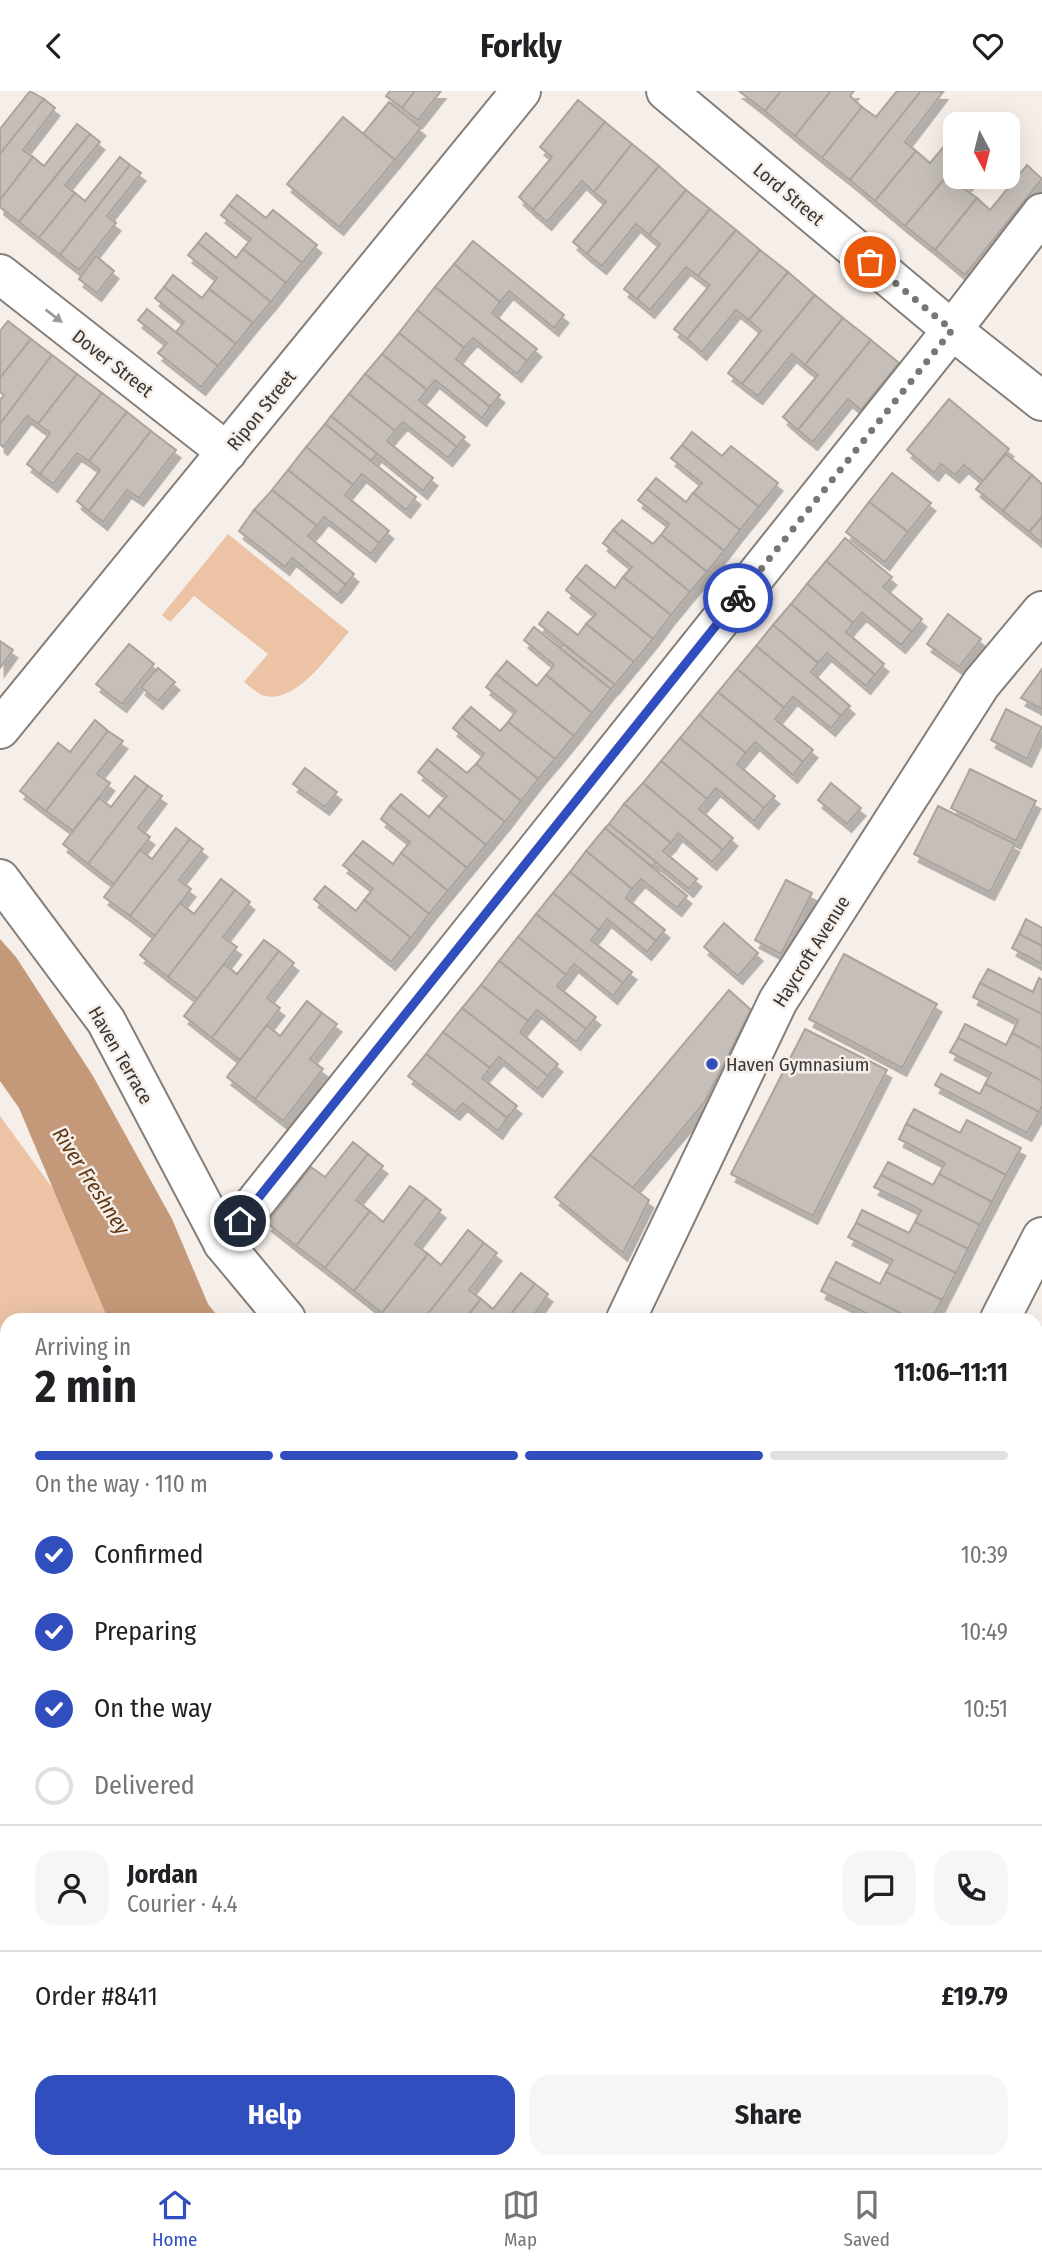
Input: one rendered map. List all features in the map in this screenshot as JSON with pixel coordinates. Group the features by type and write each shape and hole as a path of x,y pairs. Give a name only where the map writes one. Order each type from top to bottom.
{"street":[{"name":"Ripon Street","path":"0,729 522,91"},
{"name":"Lord Street","path":"666,91 952,330 1042,401"},
{"path":"223,1243 952,330 1042,213"},
{"name":"Dover Street","path":"0,274 227,451"},
{"name":"Haycroft Avenue","path":"629,1313 778,1000 981,684 1042,611"},
{"name":"Haven Terrace","path":"0,879 106,1021 223,1243 281,1313"},
{"path":"1003,1313 1042,1237"}],"shaded area":[{"path":"228,534 349,632 311,676 287,693 274,697 262,695 244,682 268,654 194,596 170,622 162,615"},
{"path":"0,1116 144,1313 0,1313"}],"water":[{"name":"River Freshney","path":"0,939 16,957 93,1076 172,1219 208,1304 215,1313 105,1313 19,1108 0,1081"}],"building":[{"path":"30,91 44,99 0,154 0,129"},
{"path":"390,91 415,91 402,108 386,96"},
{"path":"415,91 441,91 418,120 402,108"},
{"path":"739,91 781,91 765,111"},
{"path":"781,91 831,91 795,136 765,111"},
{"path":"831,91 854,91 850,96 862,107 822,158 795,136"},
{"path":"897,91 921,91 850,180 822,158 862,107 876,117"},
{"path":"921,91 943,92 905,142 916,151 875,201 850,180"},
{"path":"44,99 55,108 23,150 33,157 0,200 0,154"},
{"path":"578,100 605,122 533,210 519,197 552,157 540,147"},
{"path":"389,102 421,128 395,160 363,134"},
{"path":"343,117 395,160 339,227 287,184"},
{"path":"605,122 632,144 594,192 582,181 547,222 533,210"},
{"path":"77,124 90,134 19,222 0,207 0,200 33,157 44,166"},
{"path":"90,134 100,142 65,185 75,193 39,238 19,222"},
{"path":"632,144 659,166 587,254 573,242 606,202 594,192"},
{"path":"943,148 943,181 905,226 875,201 916,151 930,163"},
{"path":"120,157 130,165 60,255 39,238 75,193 85,201"},
{"path":"130,165 141,173 107,216 116,223 79,270 60,255"},
{"path":"1027,165 1042,179 965,275 935,250 977,198 990,210 1007,189 1020,189 1020,174"},
{"path":"659,166 686,190 649,235 636,224 602,266 587,254"},
{"path":"943,181 943,189 964,189 977,198 935,250 905,226"},
{"path":"686,190 710,209 637,299 624,289 660,244 649,235"},
{"path":"237,195 266,218 273,210 317,245 302,263 229,205"},
{"path":"229,205 302,263 286,283 243,249 251,239 221,215"},
{"path":"710,209 736,230 698,276 686,267 650,310 637,299"},
{"path":"736,230 760,250 687,339 674,329 710,285 698,276"},
{"path":"206,233 236,258 243,249 286,283 271,302 198,243"},
{"path":"473,241 564,315 554,328 509,291 500,302 454,264"},
{"path":"198,243 271,302 253,323 209,289 217,278 188,255"},
{"path":"760,250 788,272 749,320 736,310 702,352 687,339"},
{"path":"96,256 114,271 97,293 79,279"},
{"path":"454,264 500,302 492,313 537,349 527,361 435,287"},
{"path":"788,272 815,295 742,384 728,373 761,331 749,320"},
{"path":"173,275 202,298 209,289 253,323 236,344 164,287"},
{"path":"164,287 236,344 218,366 176,332 184,322 155,298"},
{"path":"435,287 527,361 517,374 473,338 464,348 417,310"},
{"path":"815,295 843,318 805,365 792,354 758,396 742,384"},
{"path":"147,309 218,366 201,387 158,353 167,343 138,320"},
{"path":"417,310 464,348 456,359 500,395 490,407 399,333"},
{"path":"843,318 871,340 798,430 783,417 818,375 805,365"},
{"path":"8,321 31,339 0,378 0,331"},
{"path":"399,333 490,407 482,418 435,380 427,390 382,354"},
{"path":"31,339 52,355 0,424 0,400 4,395 0,392 0,378"},
{"path":"871,340 899,363 861,410 848,399 813,442 798,430"},
{"path":"382,354 427,390 419,400 465,437 457,447 365,374"},
{"path":"52,355 77,374 38,424 27,416 3,447 0,444 0,424"},
{"path":"77,374 102,393 40,474 27,464 50,433 38,424"},
{"path":"365,374 457,447 448,458 403,422 395,431 349,394"},
{"path":"102,393 127,412 89,461 77,453 53,484 40,474"},
{"path":"349,394 395,431 387,441 433,478 423,491 331,416"},
{"path":"949,399 1009,449 983,481 964,465 955,475 941,464 934,473 907,450"},
{"path":"127,412 151,431 89,511 77,501 100,470 89,461"},
{"path":"331,416 377,454 371,461 325,424"},
{"path":"325,424 416,497 406,510 362,474 353,485 306,447"},
{"path":"151,431 176,450 139,498 127,490 103,522 89,511"},
{"path":"692,432 722,456 731,446 778,483 759,507 682,445"},
{"path":"682,445 759,507 740,530 693,493 702,483 671,458"},
{"path":"306,447 353,485 345,495 389,531 379,543 288,470"},
{"path":"1006,454 1032,475 1003,511 976,489"},
{"path":"288,470 379,543 371,554 324,517 317,526 272,490"},
{"path":"892,473 931,503 908,532 869,502"},
{"path":"1032,475 1042,484 1042,517 1029,532 1003,511"},
{"path":"656,478 686,502 693,493 740,530 724,551 647,489"},
{"path":"647,489 724,551 707,572 661,535 669,524 638,500"},
{"path":"272,490 317,526 308,536 354,574 346,585 254,510"},
{"path":"869,502 908,532 885,562 846,532"},
{"path":"254,510 346,585 337,595 292,558 285,567 239,531"},
{"path":"1042,517 1042,543 1029,532"},
{"path":"622,520 653,544 661,535 707,572 690,592 613,530"},
{"path":"613,530 690,592 671,615 623,577 632,567 603,543"},
{"path":"845,538 892,577 883,587 922,619 912,632 826,561"},
{"path":"826,561 912,632 901,645 862,613 853,623 807,584"},
{"path":"586,565 615,588 623,577 671,615 653,639 576,577"},
{"path":"576,577 653,639 634,662 586,624 596,614 566,590"},
{"path":"807,584 853,623 846,632 884,664 875,675 791,604"},
{"path":"791,604 875,675 866,686 827,653 818,663 773,625"},
{"path":"548,612 578,635 586,624 634,662 615,685 539,624"},
{"path":"948,614 981,639 959,667 927,644"},
{"path":"773,625 818,663 811,672 850,706 841,716 756,646"},
{"path":"534,627 611,689 592,713 546,675 554,665 524,640"},
{"path":"0,641 13,650 0,668"},
{"path":"129,644 154,664 122,704 96,684"},
{"path":"563,644 615,685 611,689 560,648"},
{"path":"756,646 841,716 831,728 793,697 784,708 737,669"},
{"path":"507,661 537,686 546,675 592,713 574,736 496,674"},
{"path":"158,668 175,682 158,701 141,687"},
{"path":"737,669 784,708 775,719 813,750 803,762 718,692"},
{"path":"1042,669 1042,709 1021,698"},
{"path":"496,674 574,736 555,759 508,722 516,711 486,687"},
{"path":"718,692 803,762 793,775 755,742 746,753 699,715"},
{"path":"471,707 500,731 508,722 555,759 538,779 462,717"},
{"path":"1006,709 1042,727 1027,759 991,740"},
{"path":"699,715 746,753 737,764 775,796 764,808 680,738"},
{"path":"462,717 538,779 521,801 476,764 484,754 453,728"},
{"path":"95,720 108,731 46,811 20,791 58,743 70,752"},
{"path":"108,731 123,741 97,774 110,783 73,831 46,811"},
{"path":"680,738 764,808 754,821 716,788 707,799 661,761"},
{"path":"437,749 467,773 476,764 521,801 505,822 428,760"},
{"path":"428,760 505,822 486,845 438,806 447,796 418,772"},
{"path":"661,761 707,799 699,809 733,838 723,850 643,783"},
{"path":"305,768 337,792 325,807 293,784"},
{"path":"970,769 1036,801 1016,841 951,808"},
{"path":"135,776 148,786 88,864 63,844 99,798 111,807"},
{"path":"643,783 723,850 712,862 678,833 671,843 624,804"},
{"path":"831,783 861,808 847,824 818,800"},
{"path":"148,786 162,796 138,828 150,837 114,884 88,864"},
{"path":"401,794 429,817 438,806 486,845 467,868 390,806"},
{"path":"624,804 671,843 663,851 697,879 689,889 609,824"},
{"path":"390,806 467,868 448,891 401,853 410,842 381,819"},
{"path":"938,806 1015,844 990,892 914,854"},
{"path":"609,824 656,862 652,867 605,828"},
{"path":"176,828 190,839 130,916 104,897 140,850 152,859"},
{"path":"605,828 687,896 677,908 641,879 632,889 586,851"},
{"path":"190,839 203,849 179,880 191,889 155,936 130,916"},
{"path":"363,841 393,864 401,853 448,891 429,914 353,853"},
{"path":"586,851 632,889 626,898 665,930 656,941 570,872"},
{"path":"353,853 429,914 411,938 364,900 373,889 343,865"},
{"path":"570,872 656,941 647,952 607,919 599,930 553,893"},
{"path":"221,879 235,890 168,977 140,955 180,903 194,914"},
{"path":"786,880 812,893 781,954 755,940"},
{"path":"325,886 356,911 364,900 411,938 391,962 314,899"},
{"path":"235,890 250,902 223,937 237,947 197,999 168,977"},
{"path":"553,893 599,930 591,940 632,972 623,983 536,914"},
{"path":"536,914 623,983 613,996 574,964 566,975 518,937"},
{"path":"1026,919 1042,928 1042,946 1019,934"},
{"path":"724,923 758,953 738,976 704,947"},
{"path":"1019,934 1042,946 1042,964 1012,948"},
{"path":"518,937 566,975 557,986 596,1017 586,1029 499,961"},
{"path":"264,940 279,951 212,1038 184,1016 224,964 237,974"},
{"path":"279,951 294,963 267,998 280,1008 240,1060 212,1038"},
{"path":"844,954 937,1004 902,1068 809,1019"},
{"path":"499,961 586,1029 576,1042 537,1010 528,1021 481,985"},
{"path":"988,969 1033,992 1039,978 1042,980 1042,1014 980,983"},
{"path":"980,983 1042,1014 1042,1049 1012,1033 1018,1020 973,997"},
{"path":"481,985 528,1021 520,1032 558,1064 548,1076 462,1008"},
{"path":"729,990 751,1010 704,1103 632,1189 590,1155"},
{"path":"307,1001 322,1013 255,1099 227,1077 267,1025 280,1036"},
{"path":"462,1008 548,1076 538,1089 499,1057 490,1068 443,1032"},
{"path":"322,1013 337,1024 310,1059 323,1069 283,1121 255,1099"},
{"path":"965,1024 1006,1045 1012,1033 1042,1049 1042,1081 958,1038"},
{"path":"805,1029 887,1070 813,1216 731,1174"},
{"path":"443,1032 490,1068 482,1078 517,1106 507,1118 426,1054"},
{"path":"958,1038 1042,1081 1042,1106 1039,1112 985,1084 991,1073 950,1052"},
{"path":"426,1054 507,1118 498,1131 463,1103 455,1112 408,1076"},
{"path":"941,1074 980,1094 985,1084 1039,1112 1027,1133 935,1085"},
{"path":"914,1109 960,1133 967,1120 1021,1148 1006,1175 906,1124"},
{"path":"906,1124 1006,1175 992,1202 939,1174 945,1163 899,1139"},
{"path":"353,1142 368,1154 296,1246 267,1223 311,1167 325,1177"},
{"path":"368,1154 383,1166 356,1200 370,1211 325,1268 296,1246"},
{"path":"590,1155 649,1200 623,1253 555,1197"},
{"path":"888,1162 933,1185 939,1174 992,1202 980,1225 881,1175"},
{"path":"881,1175 980,1225 968,1249 915,1222 921,1210 874,1187"},
{"path":"410,1186 426,1198 354,1291 325,1268 370,1211 383,1222"},
{"path":"426,1198 441,1210 415,1244 428,1254 382,1313 354,1291"},
{"path":"862,1210 909,1233 915,1222 968,1249 956,1273 856,1223"},
{"path":"856,1223 956,1273 942,1300 886,1272 893,1260 848,1237"},
{"path":"468,1230 484,1243 429,1313 382,1313 428,1254 441,1265"},
{"path":"484,1243 497,1253 469,1290 481,1299 470,1313 429,1313"},
{"path":"836,1262 880,1284 886,1272 942,1300 935,1313 900,1313 828,1277"},
{"path":"521,1273 535,1284 512,1313 470,1313 481,1299 493,1309"},
{"path":"828,1277 900,1313 866,1313 821,1291"},
{"path":"535,1284 548,1294 535,1313 512,1313"}],"way so far":[{"path":"738,598 952,330 870,262"}],"place":[{"name":"Haven Gymnasium","path":"712,1064"}],"route":[{"path":"240,1221 738,598"}]}
